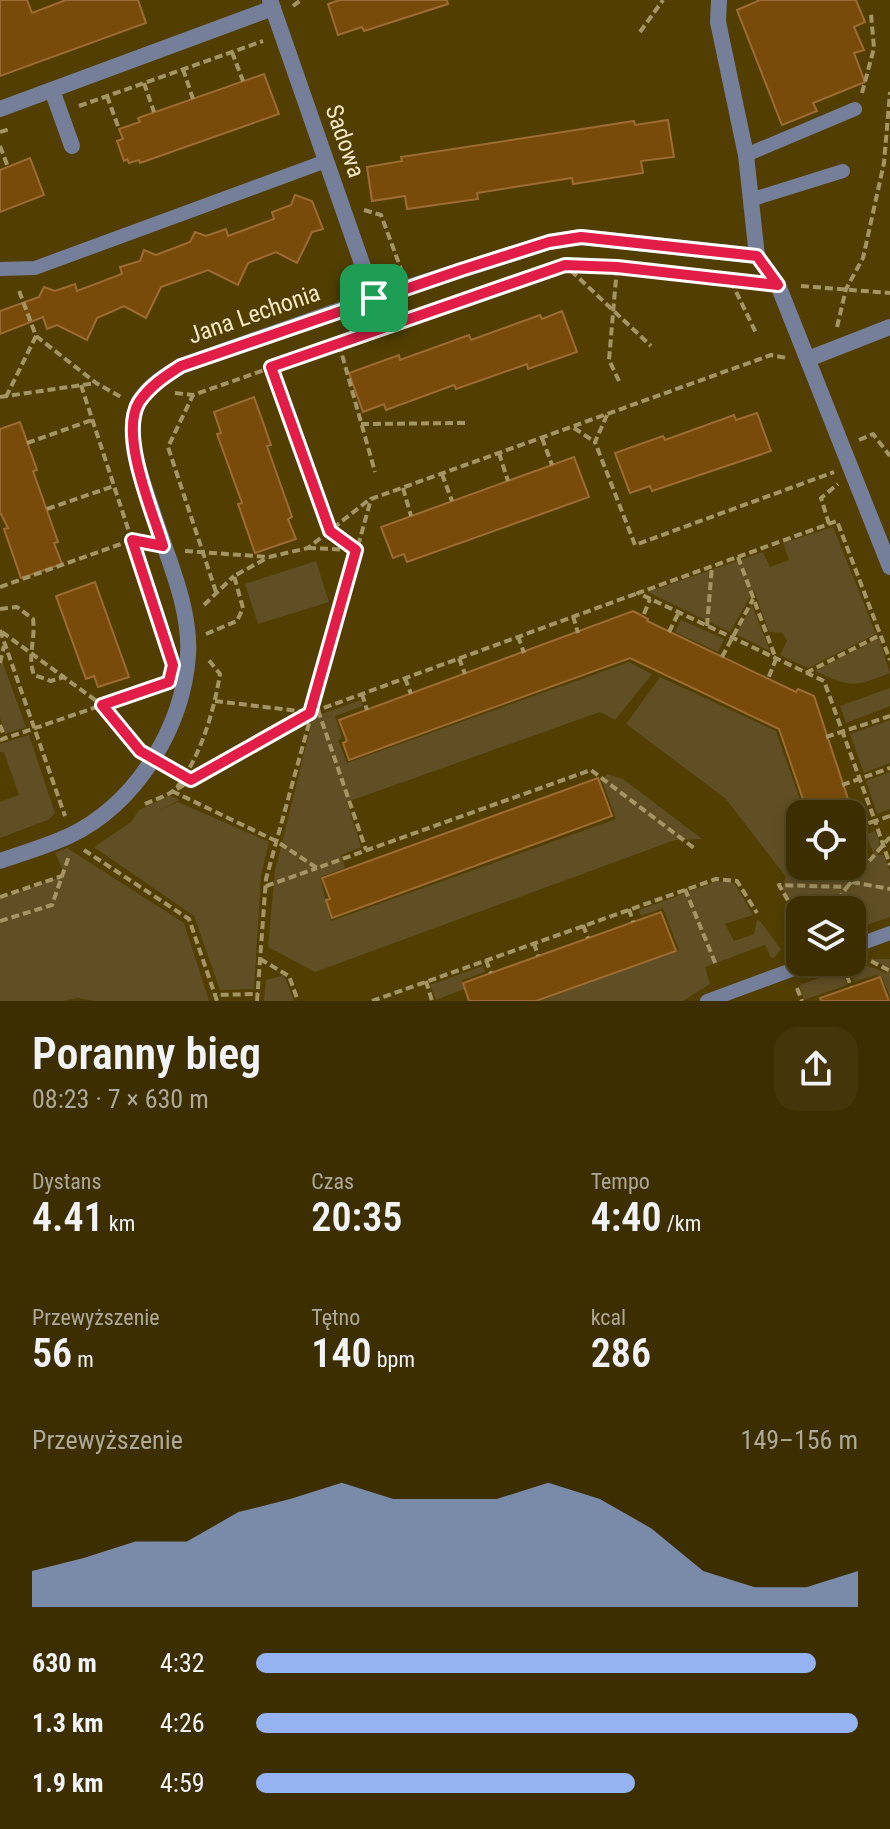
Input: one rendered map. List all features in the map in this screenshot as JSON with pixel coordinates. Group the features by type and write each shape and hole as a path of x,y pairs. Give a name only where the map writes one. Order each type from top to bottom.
{"street":[{"path":"719,0 718,22 746,155 757,256 778,285 800,359 842,447 890,567"},
{"path":"0,109 272,4"},
{"name":"Sadowa","path":"272,4 374,298"},
{"path":"52,90 72,146"},
{"name":"Jana Lechonia","path":"137,405 155,383 181,366 374,298 549,242 581,237 757,256"},
{"path":"800,359 890,327"},
{"path":"0,861 76,841 143,775 167,736 181,694 188,654 184,614 132,436 137,405"}],"lane":[{"path":"746,155 855,109"},
{"path":"0,269 35,268 326,161"},
{"path":"750,200 843,171"},
{"path":"866,947 890,933"},
{"path":"707,1001 786,972"}],"path":[{"path":"291,7 301,0"},
{"path":"640,32 663,0"},
{"path":"855,109 869,75 874,48 871,14"},
{"path":"60,112 273,38"},
{"path":"232,52 243,81"},
{"path":"183,69 193,99"},
{"path":"144,83 154,112"},
{"path":"837,330 846,289 863,258 866,245 884,163 890,92"},
{"path":"107,96 119,129"},
{"path":"0,132 21,124"},
{"path":"0,146 8,167"},
{"path":"356,550 308,548 269,557 234,576 216,592 168,447 193,395 565,265 617,267 778,285 890,293"},
{"path":"565,265 613,314 651,346"},
{"path":"617,267 609,360 619,381"},
{"path":"14,278 36,336 96,383 137,405"},
{"path":"731,280 756,333"},
{"path":"3,397 36,336"},
{"path":"339,344 375,472"},
{"path":"308,548 371,499 771,355 800,359"},
{"path":"271,367 330,531 356,550"},
{"path":"3,397 96,383"},
{"path":"81,385 168,651"},
{"path":"595,442 607,415"},
{"path":"27,443 92,420"},
{"path":"361,424 465,423"},
{"path":"573,427 595,442 635,545 836,471 840,482 821,498 829,524"},
{"path":"842,447 873,434 890,456"},
{"path":"542,438 552,465"},
{"path":"499,453 508,481"},
{"path":"442,474 452,501"},
{"path":"47,509 114,486"},
{"path":"403,488 411,516"},
{"path":"257,1001 265,886 371,499"},
{"path":"317,868 276,841 174,790 310,713 837,521 890,660"},
{"path":"0,587 132,540 204,554 269,557"},
{"path":"738,557 776,659 768,679"},
{"path":"707,626 712,566"},
{"path":"205,634 237,621 243,608 234,576"},
{"path":"638,593 824,681 890,865"},
{"path":"722,657 753,598"},
{"path":"644,614 650,599"},
{"path":"0,609 17,607 33,619 35,639 31,668 37,677 51,681 64,677"},
{"path":"669,632 679,612"},
{"path":"573,616 578,633"},
{"path":"0,630 102,705 140,751 191,780"},
{"path":"0,630 76,841 189,919 216,998 258,994"},
{"path":"806,673 880,635"},
{"path":"518,636 524,653"},
{"path":"0,663 5,644"},
{"path":"459,658 465,674"},
{"path":"405,678 411,694"},
{"path":"0,725 2,739 169,682"},
{"path":"362,694 367,710"},
{"path":"215,701 310,713"},
{"path":"318,710 366,850"},
{"path":"826,737 890,716"},
{"path":"842,785 890,768"},
{"path":"265,886 591,770 694,848"},
{"path":"135,808 143,797"},
{"path":"866,824 890,816"},
{"path":"840,896 890,837"},
{"path":"76,841 90,843"},
{"path":"0,921 52,905 76,841"},
{"path":"0,897 62,876"},
{"path":"372,1001 716,879 737,881 757,913"},
{"path":"852,882 890,889"},
{"path":"786,897 779,885 847,887"},
{"path":"685,889 716,965"},
{"path":"629,909 633,922"},
{"path":"583,925 588,938"},
{"path":"534,943 538,956"},
{"path":"866,957 890,971"},
{"path":"260,959 289,976 298,1001"},
{"path":"486,960 491,973"},
{"path":"847,976 851,987"},
{"path":"426,981 432,1001"},
{"path":"795,982 802,1001"}],"shaded area":[{"path":"833,527 876,634 808,668 780,655 787,641 783,633 769,632 754,590 730,632 648,592 763,552 770,567 789,560 783,543"},
{"path":"316,561 329,602 258,624 245,584"},
{"path":"752,605 770,651 735,634"},
{"path":"681,620 724,639 718,652 675,632"},
{"path":"879,638 890,673 852,684 815,671"},
{"path":"0,655 26,727 5,734 0,718"},
{"path":"629,662 652,674 615,720 600,712 347,802 361,847 341,855 345,868 320,877 331,921 616,819 602,781 607,774 623,779 702,839 675,840 315,972 268,947 275,871 313,717 361,700 363,706 335,716 342,738 338,740 347,763"},
{"path":"660,677 776,731 800,800 786,800 786,877 726,799 626,724"},
{"path":"890,688 890,706 846,723 840,706"},
{"path":"890,720 890,763 864,773 850,734"},
{"path":"29,735 55,813 48,820 0,838 0,802 19,795 4,752 0,752 0,744"},
{"path":"890,772 890,809 877,814 866,781"},
{"path":"169,795 180,800 158,811 178,802 269,842 261,875 254,989 220,990 194,916 94,847 131,822 139,810"},
{"path":"875,831 879,840 878,855 884,855 890,871 890,917 866,925 866,896 787,896 782,889 786,877 786,880 866,880 866,861 875,858 866,834"},
{"path":"67,848 184,923 209,1001 95,1001 77,998 63,1001 0,1001 0,898 65,875 55,853"},
{"path":"715,882 735,884 753,915 725,924 734,941 754,934 757,920 760,921 781,949 775,957 771,958 765,945 705,967 710,984 683,1001 540,1001 679,950 663,908 641,916 639,910"},
{"path":"872,959 890,959 890,969"},
{"path":"866,965 886,973 890,969 890,997 882,977 876,975 854,982 852,976 866,976"},
{"path":"483,966 485,972 462,980 464,989 436,1000 430,985"},
{"path":"284,975 294,1001 264,1001 266,980"},
{"path":"825,976 844,976 847,985 804,1000 799,985"}],"building":[{"path":"0,0 27,0 32,13 66,0 138,0 146,23 0,76"},
{"path":"340,0 447,0 448,4 364,31 362,27 338,35 328,4"},
{"path":"760,0 856,0 865,22 854,27 864,50 854,53 865,82 813,103 817,111 782,125 737,10"},
{"path":"264,74 279,114 140,163 139,160 124,161 117,141 123,139 119,129 140,122 138,118"},
{"path":"668,120 674,157 641,161 643,173 573,184 572,178 477,193 478,199 407,209 405,196 372,201 367,167 402,161 401,157 634,121 635,125"},
{"path":"30,158 44,195 0,212 0,170"},
{"path":"295,195 312,201 323,229 312,232 297,263 276,252 248,263 238,285 208,270 161,287 146,318 124,306 97,318 87,340 57,325 47,329 43,317 0,334 0,311 39,297 44,287 55,291 75,284 77,291 122,274 120,267 140,261 144,250 156,255 190,242 195,232 206,236 226,229 228,236 274,219 272,212 291,205"},
{"path":"562,311 577,352 528,369 527,364 456,389 454,385 386,410 384,404 363,412 349,373 399,355 400,360 469,335 471,340 540,315 542,319"},
{"path":"254,397 271,445 267,446 292,517 288,519 296,539 255,553 238,504 242,503 217,434 221,433 214,412"},
{"path":"757,413 771,451 652,491 650,486 630,493 615,453 663,436 665,440 734,415 736,420"},
{"path":"20,422 37,470 33,471 58,542 54,543 62,564 21,578 4,529 8,528 0,512 0,429"},
{"path":"574,457 589,497 407,562 404,554 393,558 381,527"},
{"path":"95,582 129,677 98,687 94,676 86,679 56,596"},
{"path":"633,611 647,621 796,692 798,689 814,696 848,800 803,800 779,729 630,658 349,760 343,743 347,741 339,720"},
{"path":"598,778 612,816 332,918 326,900 330,899 322,878"},
{"path":"661,912 676,951 536,1001 469,1001 463,983"},
{"path":"880,977 889,1001 821,1001 820,998"}],"route":[{"path":"581,237 757,256 778,285 617,267 565,265 271,367 330,531 356,550 310,713 191,780 140,751 102,705 169,682 173,665 132,540 163,546 132,436 137,405 155,383 181,366 374,298 549,242 581,237"}]}
